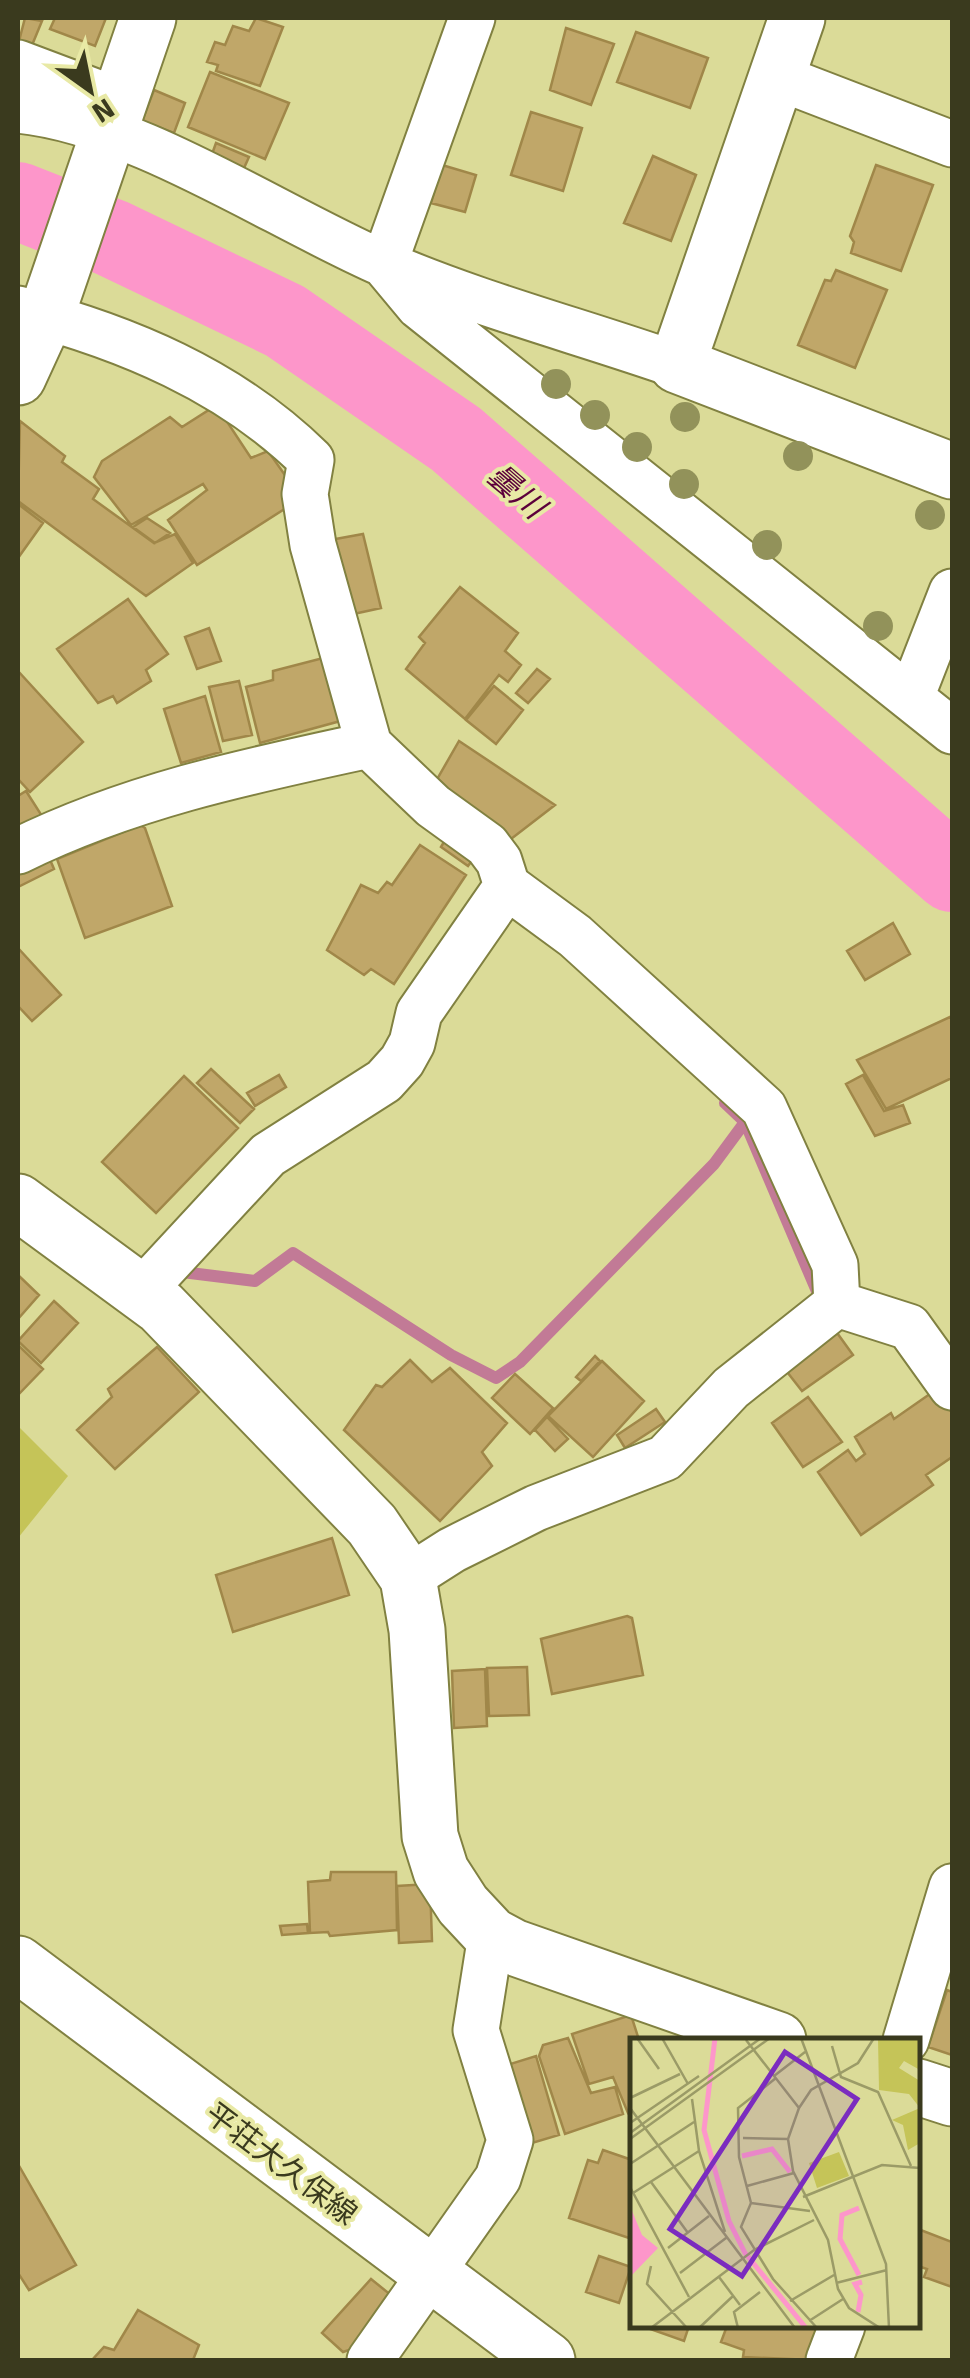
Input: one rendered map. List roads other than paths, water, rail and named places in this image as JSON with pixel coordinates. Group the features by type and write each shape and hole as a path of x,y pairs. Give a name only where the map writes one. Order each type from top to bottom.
{"street":[{"path":"18,378 32,312 114,116 148,18"},
{"path":"384,264 472,18"},
{"path":"677,365 796,18"},
{"path":"18,63 384,264 677,365 952,471"},
{"path":"775,76 952,144"},
{"path":"18,110 114,116"},
{"path":"384,264 419,306 952,731"},
{"path":"32,312 122,340 176,364 268,423 311,460 304,494 313,545 368,745 432,806 487,845 507,886 575,936 764,1108 835,1265 838,1304"},
{"path":"911,697 952,592"},
{"path":"18,851 140,801 231,773 368,745"},
{"path":"142,1291 268,1154 384,1081 412,1043 419,1013 507,886"},
{"path":"18,1202 142,1291 372,1525 408,1578 417,1630 430,1836 441,1871 490,1935 624,1989 772,2038"},
{"path":"838,1304 910,1327 952,1388"},
{"path":"408,1578 452,1550 536,1508 666,1458 731,1388 838,1304"},
{"path":"924,2085 952,1887"},
{"path":"370,2360 498,2178 510,2140 476,2030 490,1935"},
{"name":"平荘大久保線","path":"18,1964 427,2274 548,2360"},
{"path":"829,2360 841,2328"}],"waterway":[{"name":"曇川","path":"18,201 112,238 285,321 456,439 952,873"},
{"path":"725,1103 745,1122 819,1296"},
{"path":"174,1271 255,1281 293,1253 451,1355 496,1378 520,1362 714,1164 745,1122"}]}
